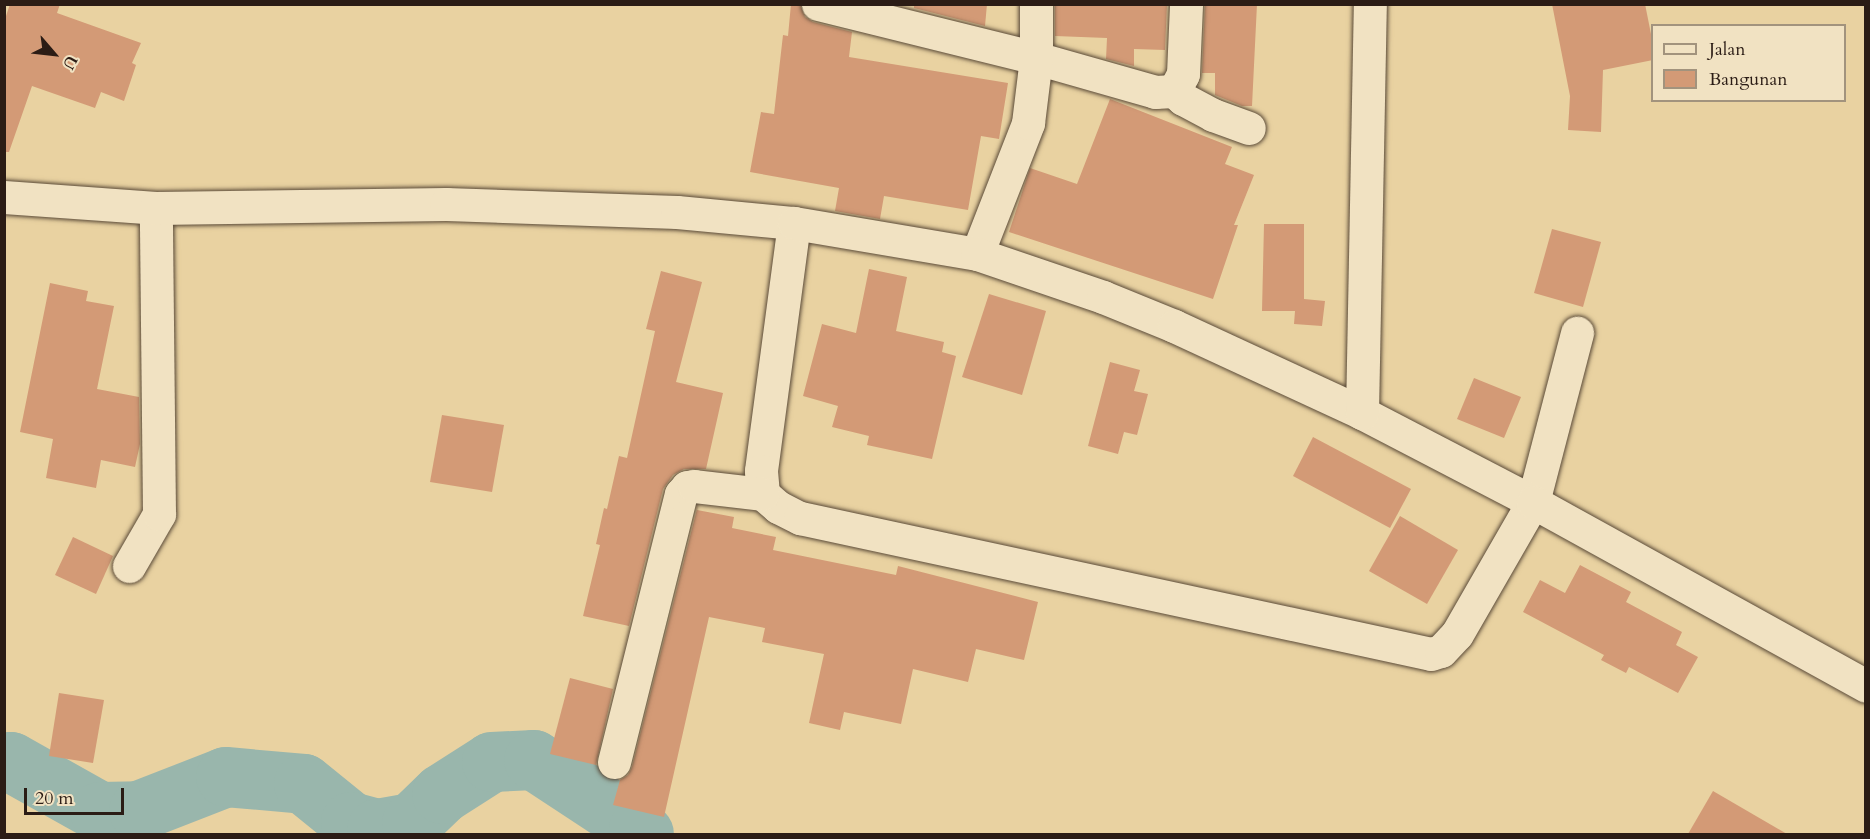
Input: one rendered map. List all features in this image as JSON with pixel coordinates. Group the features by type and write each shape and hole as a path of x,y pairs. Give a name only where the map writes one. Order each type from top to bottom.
{"street":[{"path":"818,4 1036,58 1136,88 1155,92 1174,91 1205,111 1249,128"},
{"path":"976,254 1028,123 1036,58 1036,4"},
{"path":"1174,91 1184,74 1186,4"},
{"path":"1362,412 1370,4"},
{"path":"4,196 156,208 446,204 677,212 794,223 976,254 1103,297 1174,326 1362,412 1533,502 1866,686"},
{"path":"129,566 159,514 156,208"},
{"path":"763,494 760,471 794,223"},
{"path":"614,762 681,494 687,487 694,486 763,494 778,507 800,518 1431,654 1441,651 1457,634 1533,502 1577,333"}],"building":[{"path":"10,4 60,4 57,13 141,43 132,63 136,65 124,101 101,92 95,108 32,86 9,152 4,152 4,22"},
{"path":"791,4 800,4 805,17 813,22 852,32 849,57 1008,83 999,139 981,136 968,210 884,196 880,219 835,211 839,188 750,172 761,112 774,114 783,35 788,36"},
{"path":"914,4 987,4 985,26 914,8"},
{"path":"1055,4 1167,4 1165,50 1134,49 1134,66 1106,59 1107,38 1055,36"},
{"path":"1205,4 1257,4 1252,106 1242,106 1215,95 1215,73 1202,73"},
{"path":"1552,4 1645,4 1651,34 1651,60 1603,70 1601,132 1568,130 1570,96"},
{"path":"1110,99 1232,147 1225,164 1254,175 1234,225 1238,225 1213,299 1009,232 1030,168 1077,184"},
{"path":"1264,224 1304,224 1304,299 1325,301 1322,326 1294,324 1295,311 1262,311"},
{"path":"1552,229 1601,242 1583,307 1534,293"},
{"path":"869,269 907,277 896,331 944,342 942,352 956,356 932,459 867,445 869,436 832,427 838,406 803,396 822,324 856,333"},
{"path":"661,271 702,282 676,382 723,393 706,469 684,469 673,475 663,489 629,626 583,616 600,545 596,544 604,508 607,509 619,456 627,458 655,331 646,329"},
{"path":"50,283 88,291 86,301 114,306 97,389 139,397 140,444 135,467 101,460 96,488 46,478 53,439 20,432"},
{"path":"989,294 1046,311 1022,395 962,377"},
{"path":"1110,362 1140,370 1134,391 1148,394 1137,435 1124,432 1118,454 1088,446"},
{"path":"1474,378 1521,397 1504,438 1457,419"},
{"path":"442,415 504,425 492,492 430,482"},
{"path":"1313,437 1411,489 1390,528 1293,476"},
{"path":"698,505 697,510 734,517 732,528 776,537 773,550 896,575 898,566 1038,602 1024,660 976,649 968,682 913,669 901,724 844,712 840,730 809,723 824,654 762,642 765,628 709,617 664,817 613,805 620,780 628,775 632,767"},
{"path":"1400,516 1458,550 1427,604 1369,571"},
{"path":"73,537 113,556 96,594 55,575"},
{"path":"1580,565 1631,592 1626,602 1682,632 1676,645 1698,657 1678,693 1629,667 1626,673 1601,660 1604,655 1523,612 1540,580 1565,593"},
{"path":"570,678 613,689 596,765 550,754"},
{"path":"59,693 104,700 93,763 49,756"},
{"path":"1713,791 1787,834 1688,834"}],"waterway":[{"path":"4,763 11,762 100,812 139,811 226,777 304,784 351,822 377,829 412,823 442,794 492,762 534,760 644,834"}]}
